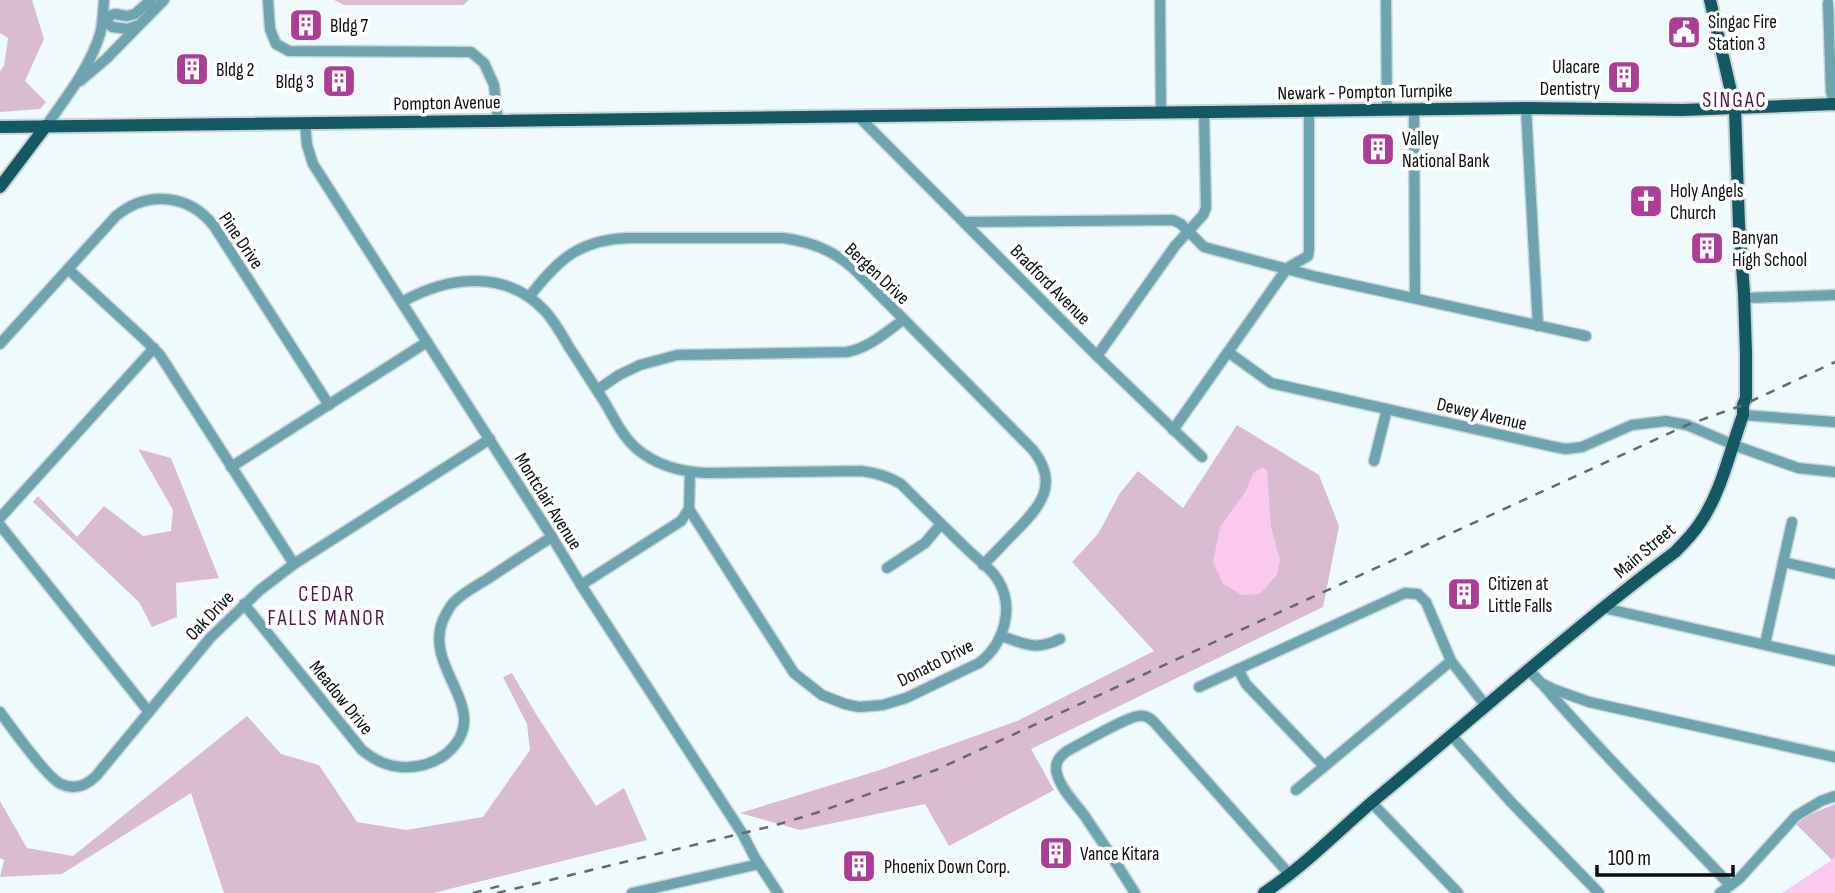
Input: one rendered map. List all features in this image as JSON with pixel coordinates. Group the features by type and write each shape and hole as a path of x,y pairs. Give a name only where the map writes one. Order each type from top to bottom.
{"main road":[{"name":"Main Street","path":"1264,893 1317,853 1486,706 1675,552 1702,521 1721,479 1746,398 1745,299 1739,225 1735,109 1710,0"},
{"name":"Newark - Pompton Turnpike","path":"895,116 1526,108 1675,110 1835,105"},
{"name":"Pompton Avenue","path":"0,127 895,116"},
{"path":"0,187 46,126"}],"street":[{"path":"46,126 74,86 95,45 103,18 104,0"},
{"path":"103,18 115,14 135,14 151,0"},
{"path":"74,86 106,60 164,0"},
{"path":"268,0 270,29 276,44 289,51 471,52 484,63 494,85 498,121"},
{"path":"1160,0 1161,113"},
{"path":"1387,0 1387,110"},
{"path":"1828,3 1831,92 1835,105"},
{"path":"103,18 112,27 128,29 141,24"},
{"path":"1526,108 1538,326"},
{"path":"1414,110 1415,298"},
{"path":"1173,430 1288,269 1308,256 1309,111"},
{"path":"1097,356 1175,246 1203,215 1206,208 1204,112"},
{"name":"Bradford Avenue","path":"858,116 1097,356 1202,457"},
{"name":"Montclair Avenue","path":"305,123 308,152 313,164 778,893"},
{"name":"Pine Drive","path":"0,344 116,216 141,201 172,199 188,204 214,226 328,405"},
{"path":"964,222 1166,219 1181,224 1204,247 1288,269 1586,336"},
{"name":"Bergen Drive","path":"529,297 549,271 567,256 607,240 783,238 809,242 839,257 1033,450 1042,464 1045,487 1040,506 983,565"},
{"path":"68,269 154,348 294,564"},
{"path":"402,302 438,285 461,281 496,284 529,297 552,321 620,429 635,447 655,461 677,470 861,471 885,475 901,484 998,581 1004,596 1005,617 1001,636 1038,646 1046,646 1060,639"},
{"path":"1745,299 1835,295"},
{"path":"597,390 640,365 677,355 856,350 903,320"},
{"path":"231,467 427,342"},
{"path":"0,517 154,348"},
{"name":"Dewey Avenue","path":"1228,352 1271,383 1566,450 1582,447 1632,425 1666,421 1687,425 1803,469 1835,472"},
{"path":"1374,461 1387,409"},
{"path":"1742,415 1835,422"},
{"name":"Oak Drive","path":"0,712 53,780 63,786 75,787 92,780 210,638 244,604 294,564 490,439"},
{"path":"581,585 681,521 689,509 690,472"},
{"name":"Donato Drive","path":"689,509 794,673 822,695 859,706 883,705 906,698 979,663 994,649 1001,636"},
{"path":"1765,644 1792,522"},
{"path":"887,568 925,542 941,524"},
{"path":"0,525 149,712"},
{"name":"Meadow Drive","path":"244,604 362,750 377,761 395,766 423,765 448,752 458,740 463,726 461,700 440,652 439,635 447,612 461,596 552,537"},
{"path":"1783,562 1835,574"},
{"path":"1199,687 1405,593 1418,594 1426,602 1451,661 1486,706"},
{"path":"1604,608 1835,661"},
{"path":"1296,790 1451,661"},
{"path":"1238,669 1246,684 1324,766"},
{"path":"1529,670 1584,733 1730,886"},
{"path":"1541,683 1565,694 1612,708 1835,757"},
{"path":"1135,893 1056,773 1056,764 1067,751 1134,717 1143,716 1154,722 1290,875"},
{"path":"1451,736 1599,893"},
{"path":"1720,893 1768,849 1796,816 1835,796"},
{"path":"1372,803 1458,893"},
{"path":"632,893 759,864"}],"shaded area":[{"path":"0,0 32,0 44,39 25,81 46,102 40,109 0,112 0,71 4,66 8,38 0,33"},
{"path":"334,0 469,0 463,5 344,5"},
{"path":"1237,425 1319,475 1339,526 1323,607 1031,749 1054,790 949,846 925,804 800,830 740,813 880,770 1017,721 1154,651 1072,562 1098,534 1120,493 1138,471 1183,508"},
{"path":"138,449 171,458 219,578 176,583 177,617 152,627 139,602 33,502 38,496 77,537 104,506 143,536 171,531 173,510"},
{"path":"1263,467 1267,471 1271,527 1280,560 1277,575 1260,594 1242,595 1223,584 1213,562 1220,527 1245,492 1254,472"},
{"path":"512,673 596,806 624,788 647,840 433,893 224,893 191,793 62,874 0,877 4,860 0,858 0,801 27,848 73,856 247,716 281,754 319,765 357,822 406,830 483,817 530,750 527,724 503,677"},
{"path":"1835,804 1835,856 1832,860 1795,823"},
{"path":"1835,856 1835,893 1782,893 1832,860"}],"railway":[{"path":"497,893 776,825 936,770 1687,425 1743,405 1835,362"},
{"path":"473,893 507,884"}],"place":[{"name":"Bldg 7","path":"306,25"},
{"name":"Singac Fire Station 3","path":"1684,32"},
{"name":"Bldg 2","path":"192,69"},
{"name":"Ulacare Dentistry","path":"1624,77"},
{"name":"Bldg 3","path":"339,81"},
{"name":"Valley National Bank","path":"1378,149"},
{"name":"Holy Angels Church","path":"1646,201"},
{"name":"Banyan High School","path":"1707,248"},
{"name":"Citizen at Little Falls","path":"1464,594"},
{"name":"Vance Kitara","path":"1056,853"},
{"name":"Phoenix Down Corp.","path":"859,866"}],"district":[{"name":"SINGAC","path":"1735,100"},
{"name":"CEDAR FALLS MANOR","path":"327,606"}]}
